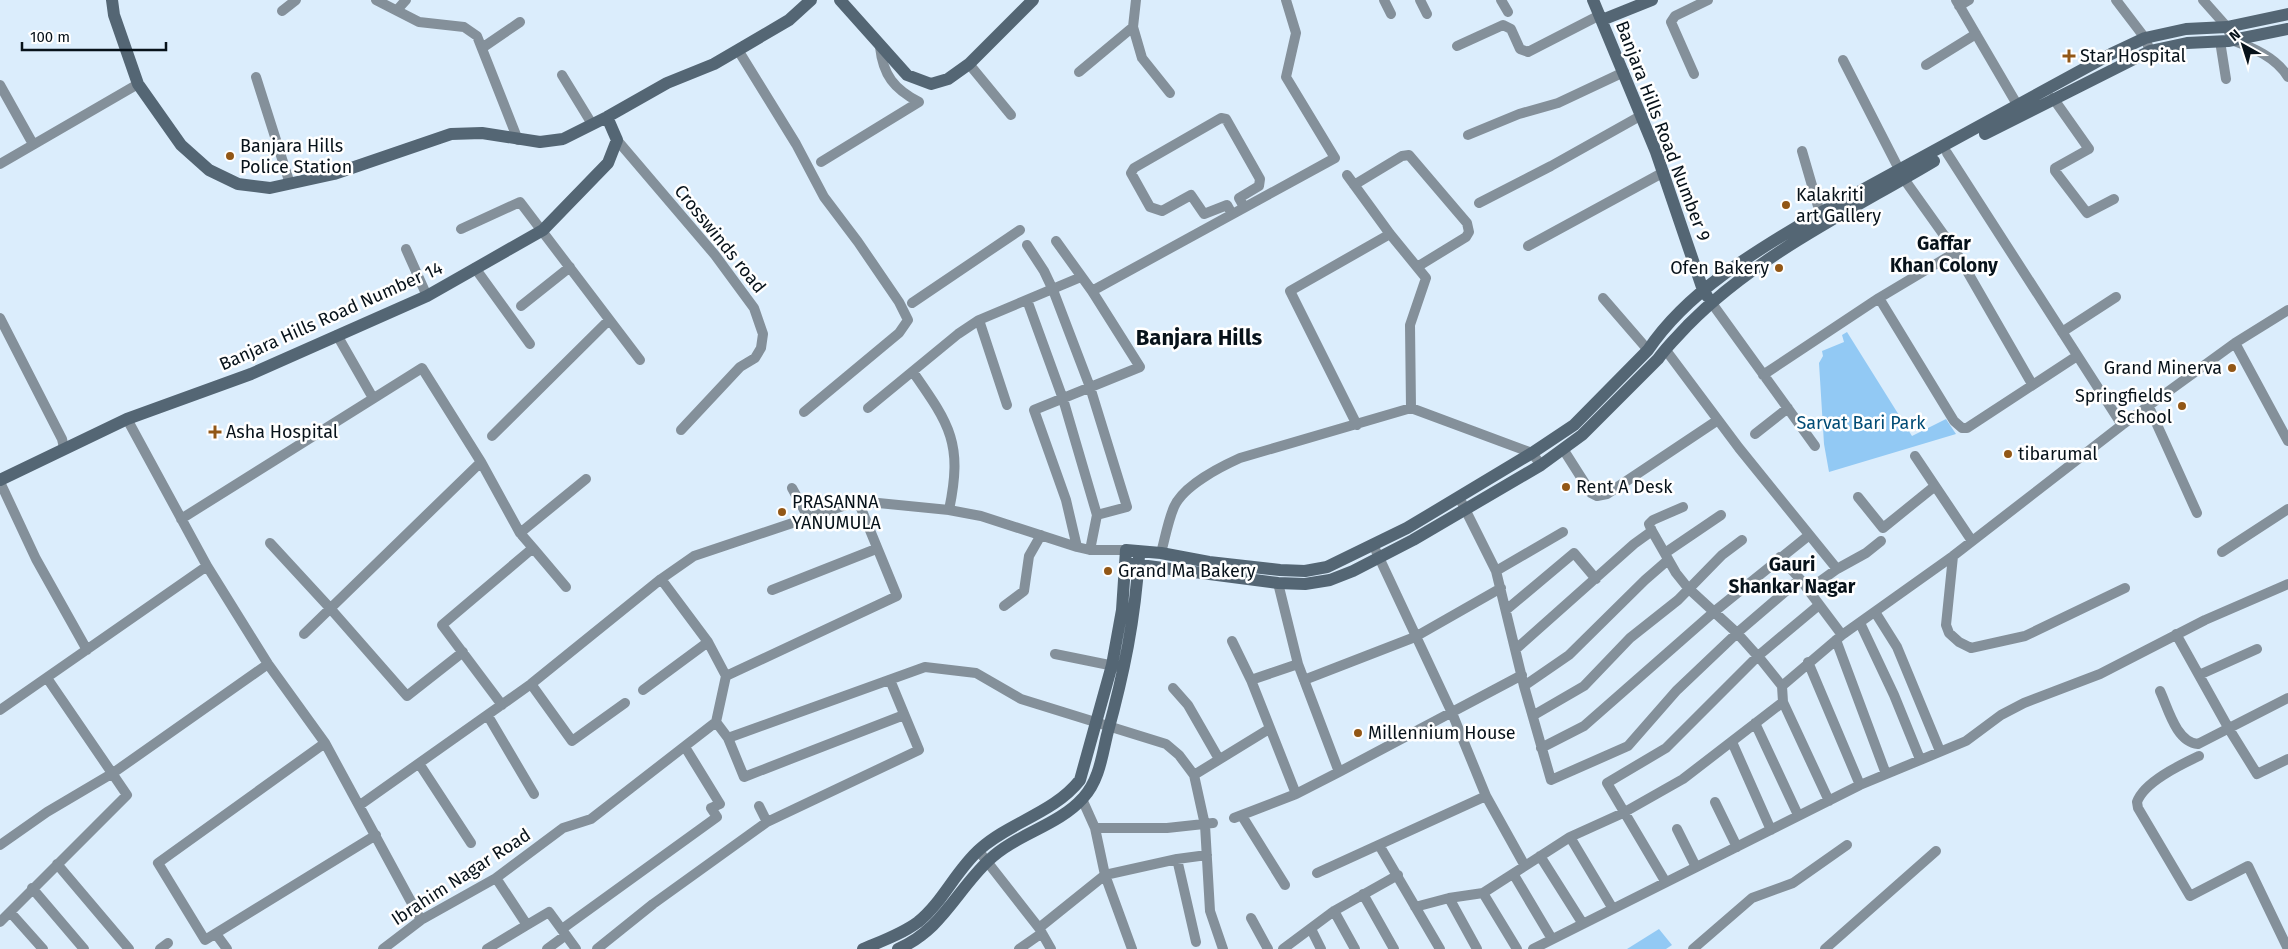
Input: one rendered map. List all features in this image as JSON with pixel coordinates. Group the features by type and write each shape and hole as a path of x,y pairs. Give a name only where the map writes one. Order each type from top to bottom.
{"main road":[{"path":"112,0 117,24 138,84 181,145 209,170 238,184 270,188 334,174 451,134 482,133 540,142 563,139 667,83 714,64 789,20 811,0"},
{"path":"840,0 907,75 931,84 948,79 969,64 1033,0"},
{"name":"Banjara Hills Road Number 9","path":"1593,0 1642,115 1664,172 1703,290 1711,302"},
{"path":"1601,18 1652,0"},
{"path":"1126,556 1138,565 1278,583 1306,584 1330,580 1353,571 1466,510 1541,465 1582,435 1658,359 1665,349 1711,302 1780,252 1902,175 2018,106 2111,54 2145,38 2186,29 2227,27 2288,17"},
{"path":"1126,556 1139,551 1161,552 1209,562 1280,570 1305,571 1327,567 1459,498 1574,425 1648,350 1654,340 1703,290 1773,240 1820,212 1947,154 2053,98 2150,51 2187,43 2226,41 2288,29"},
{"path":"606,117 618,140"},
{"name":"Banjara Hills Road Number 14","path":"0,481 127,418 251,374 427,296 543,230 608,163 618,140"},
{"path":"898,949 910,944 932,927 988,861 1003,848 1063,814 1082,799 1092,787 1125,668 1135,612 1139,551"},
{"path":"864,949 903,932 919,921 932,908 978,850 1002,833 1056,802 1073,789 1080,780 1112,665 1122,610 1126,556"}],"street":[{"path":"282,11 296,0"},
{"path":"376,0 419,22 464,27 477,36 518,140"},
{"path":"397,10 406,0"},
{"path":"1136,0 1133,28 1142,58 1170,93"},
{"path":"1092,291 1335,158 1286,77 1296,33 1286,0"},
{"path":"1384,0 1392,14"},
{"path":"1420,0 1427,14"},
{"path":"1502,0 1508,12"},
{"path":"1694,74 1671,22 1675,16 1708,0"},
{"path":"1969,0 1957,3 2018,106"},
{"path":"2116,0 2145,38 2150,51"},
{"path":"2203,0 2227,27 2226,79"},
{"path":"1457,46 1502,26 1511,29 1520,49 1528,52 1601,18"},
{"path":"482,48 520,22"},
{"path":"1079,72 1133,28"},
{"path":"1926,65 1976,34"},
{"path":"2226,41 2269,57 2284,70 2288,77"},
{"path":"821,162 919,102 902,92 885,72 880,47"},
{"path":"738,50 796,144 824,197 863,249 899,302 908,320 898,333 804,412"},
{"path":"1843,60 1902,175 1956,252 2032,384"},
{"path":"969,64 1011,115"},
{"path":"1468,135 1519,114 1558,103 1624,72"},
{"path":"562,75 592,124"},
{"path":"256,77 290,184"},
{"path":"0,164 138,84"},
{"path":"0,85 34,144"},
{"path":"2053,98 2089,148 2055,168 2055,171 2087,213 2114,199"},
{"path":"1478,203 1551,166 1642,115"},
{"path":"1232,214 1227,205 1204,214 1191,195 1162,211 1150,207 1131,173 1134,168 1220,118 1226,119 1260,179 1259,186 1239,198 1244,207"},
{"name":"Crosswinds road","path":"618,140 754,308 762,334 760,348 755,358 740,367 681,430"},
{"path":"1802,151 1820,212"},
{"path":"1947,154 2122,425"},
{"path":"1354,185 1402,156 1409,155 1467,223 1469,232 1466,237 1417,267"},
{"path":"1528,246 1664,172"},
{"path":"1347,175 1390,234 1426,278 1410,325 1411,408"},
{"path":"461,229 520,202 640,360"},
{"path":"912,303 1020,230"},
{"path":"1357,425 1290,292 1390,234"},
{"path":"1056,241 1092,291 1140,367 1034,410 1066,500 1078,547"},
{"path":"1027,245 1044,271 1053,290 1090,387 1127,507 1097,515"},
{"path":"406,250 427,296"},
{"path":"1763,375 1879,298 1956,252"},
{"path":"521,306 570,267"},
{"path":"475,268 530,344"},
{"path":"868,408 958,334 979,320 1081,277"},
{"path":"2062,332 2116,297"},
{"path":"1603,298 1648,350"},
{"path":"1879,298 1957,426 1967,428 2077,356"},
{"path":"1027,300 1063,398 1097,515 1090,550"},
{"path":"1711,302 1816,446"},
{"path":"1782,686 1808,662 1839,638 1953,556 2122,425 2235,343 2287,314"},
{"path":"0,318 62,438 64,448"},
{"path":"492,436 609,320"},
{"path":"979,320 1007,405"},
{"path":"337,335 373,398"},
{"path":"2235,343 2288,441"},
{"path":"1665,349 1808,536 1836,569"},
{"path":"181,519 422,368 481,462 520,533 566,587"},
{"path":"913,372 942,412 952,441 956,466 949,510"},
{"path":"2149,407 2197,514"},
{"path":"1161,552 1178,501 1190,488 1215,471 1240,458 1411,408 1532,453 1541,465"},
{"path":"1755,434 1788,408"},
{"path":"127,418 207,566 268,664 325,743 421,920"},
{"path":"1563,449 1591,493 1596,496 1607,494 1718,420"},
{"path":"1915,456 1972,541"},
{"path":"304,634 329,607 481,462"},
{"path":"520,533 586,479"},
{"path":"0,481 36,559 87,650"},
{"path":"1858,497 1883,528 1935,486"},
{"path":"792,488 808,518"},
{"path":"1459,498 1496,571 1524,686 1534,715 1541,748 1551,780 1628,746 1677,690 1737,633 1800,579"},
{"path":"726,676 898,596 876,548 858,500"},
{"path":"360,805 420,765 531,684 661,580 694,556 858,500 949,510 981,516 1078,547 1126,556"},
{"path":"1683,507 1652,520 1649,524 1652,531 1688,588 1737,633 1782,686 1783,702 1829,801"},
{"path":"2222,552 2288,510"},
{"path":"1524,686 1569,655 1667,556 1721,515"},
{"path":"1516,649 1634,544 1652,531"},
{"path":"1496,571 1563,532"},
{"path":"1004,606 1024,591 1029,556 1042,535"},
{"path":"1541,748 1584,726 1715,611 1808,536"},
{"path":"1534,715 1584,686 1630,638 1678,600 1722,555 1742,540"},
{"path":"1808,590 1836,569 1866,553 1881,541"},
{"path":"270,543 407,696 463,652"},
{"path":"1372,545 1452,713 1486,796 1525,866"},
{"path":"502,705 442,625 533,548"},
{"path":"772,590 876,548"},
{"path":"1506,610 1574,553 1596,579"},
{"path":"1953,556 1946,626 1949,633 1959,642 1971,648 2025,636 2125,588"},
{"path":"1780,557 1800,579 1819,605 1839,638 1886,774"},
{"path":"0,710 207,566"},
{"path":"661,580 708,642 726,676 716,722 728,738 744,778 904,715"},
{"path":"1278,583 1298,664 1340,772"},
{"path":"1533,949 1665,881 1860,785 1940,750 1966,741 2001,715 2024,702 2100,674 2176,634 2288,584"},
{"path":"1304,680 1415,637 1501,588"},
{"path":"1665,881 1623,813 1607,783 1666,748 1758,656 1819,605"},
{"path":"1875,612 1894,641 1940,750"},
{"path":"1860,622 1894,695 1920,759"},
{"path":"2176,634 2229,729 2257,774 2288,759"},
{"path":"1232,641 1251,680 1296,794"},
{"path":"643,690 708,642"},
{"path":"2199,675 2257,649"},
{"path":"1055,654 1125,668"},
{"path":"1808,662 1860,785"},
{"path":"0,845 47,812 113,773 268,664"},
{"path":"1251,680 1298,664"},
{"path":"728,738 925,667 976,673 1021,699 1166,744 1180,755 1194,775 1209,824 1207,855 1210,911 1223,949"},
{"path":"1285,885 1238,817 1296,794 1340,772 1522,675"},
{"path":"0,922 32,888 127,796 47,678"},
{"path":"597,949 652,904 767,822 919,750 890,680"},
{"path":"531,684 572,741 625,703"},
{"path":"1173,688 1188,705 1219,759"},
{"path":"2160,691 2181,735 2193,744 2198,744 2229,729 2288,698"},
{"path":"1415,907 1483,892 1514,875 1540,856 1570,838 1623,813 1683,779 1783,702"},
{"path":"488,716 534,794"},
{"name":"Ibrahim Nagar Road","path":"383,949 421,920 496,878 563,828 591,819 716,722"},
{"path":"1754,723 1798,815"},
{"path":"1194,775 1269,729"},
{"path":"1732,742 1771,830"},
{"path":"325,743 158,863 205,940 376,835"},
{"path":"547,949 564,932 717,817 710,808 720,804 685,747"},
{"path":"2199,756 2171,769 2142,793 2137,802 2138,808 2190,896 2248,866 2288,949"},
{"path":"420,765 471,842"},
{"path":"1317,873 1486,796"},
{"path":"1082,799 1095,828 1105,875 1132,949"},
{"path":"1715,802 1737,846"},
{"path":"759,806 767,822"},
{"path":"1095,828 1166,828 1209,824"},
{"path":"1677,829 1696,866"},
{"path":"1570,838 1613,909"},
{"path":"1379,845 1440,949"},
{"path":"1693,949 1752,898 1793,883 1847,845"},
{"path":"978,850 1040,931 1051,949"},
{"path":"1825,949 1936,851"},
{"path":"1019,949 1105,875 1176,859 1207,855"},
{"path":"1540,856 1583,924"},
{"path":"1176,859 1196,942"},
{"path":"57,864 129,949"},
{"path":"1283,949 1334,911 1398,875"},
{"path":"1514,875 1552,939"},
{"path":"496,878 527,925"},
{"path":"32,888 84,949"},
{"path":"1483,892 1517,949"},
{"path":"1363,894 1394,949"},
{"path":"1449,898 1478,949"},
{"path":"1334,911 1355,949"},
{"path":"10,912 43,949"},
{"path":"487,949 549,912 576,949"},
{"path":"1251,918 1268,949"},
{"path":"1311,929 1321,949"},
{"path":"216,934 226,949"}],"green space":[{"name":"Sarvat Bari Park","path":"1847,332 1912,436 1946,419 1956,434 1829,472 1824,444 1819,363 1823,356 1822,351 1844,342 1842,335"},
{"path":"1659,929 1672,945 1666,949 1627,949"}],"place":[{"name":"Star Hospital","path":"2069,56"},
{"name":"Banjara Hills Police Station","path":"230,156"},
{"name":"Kalakriti art Gallery","path":"1786,205"},
{"name":"Ofen Bakery","path":"1779,268"},
{"name":"Grand Minerva","path":"2232,368"},
{"name":"Springfields School","path":"2182,406"},
{"name":"Asha Hospital","path":"215,432"},
{"name":"tibarumal","path":"2008,454"},
{"name":"Rent A Desk","path":"1566,487"},
{"name":"PRASANNA YANUMULA","path":"782,512"},
{"name":"Grand Ma Bakery","path":"1108,571"},
{"name":"Millennium House","path":"1358,733"}],"district":[{"name":"Gaffar Khan Colony","path":"1944,254"},
{"name":"Banjara Hills","path":"1199,337"},
{"name":"Gauri Shankar Nagar","path":"1792,575"}]}
